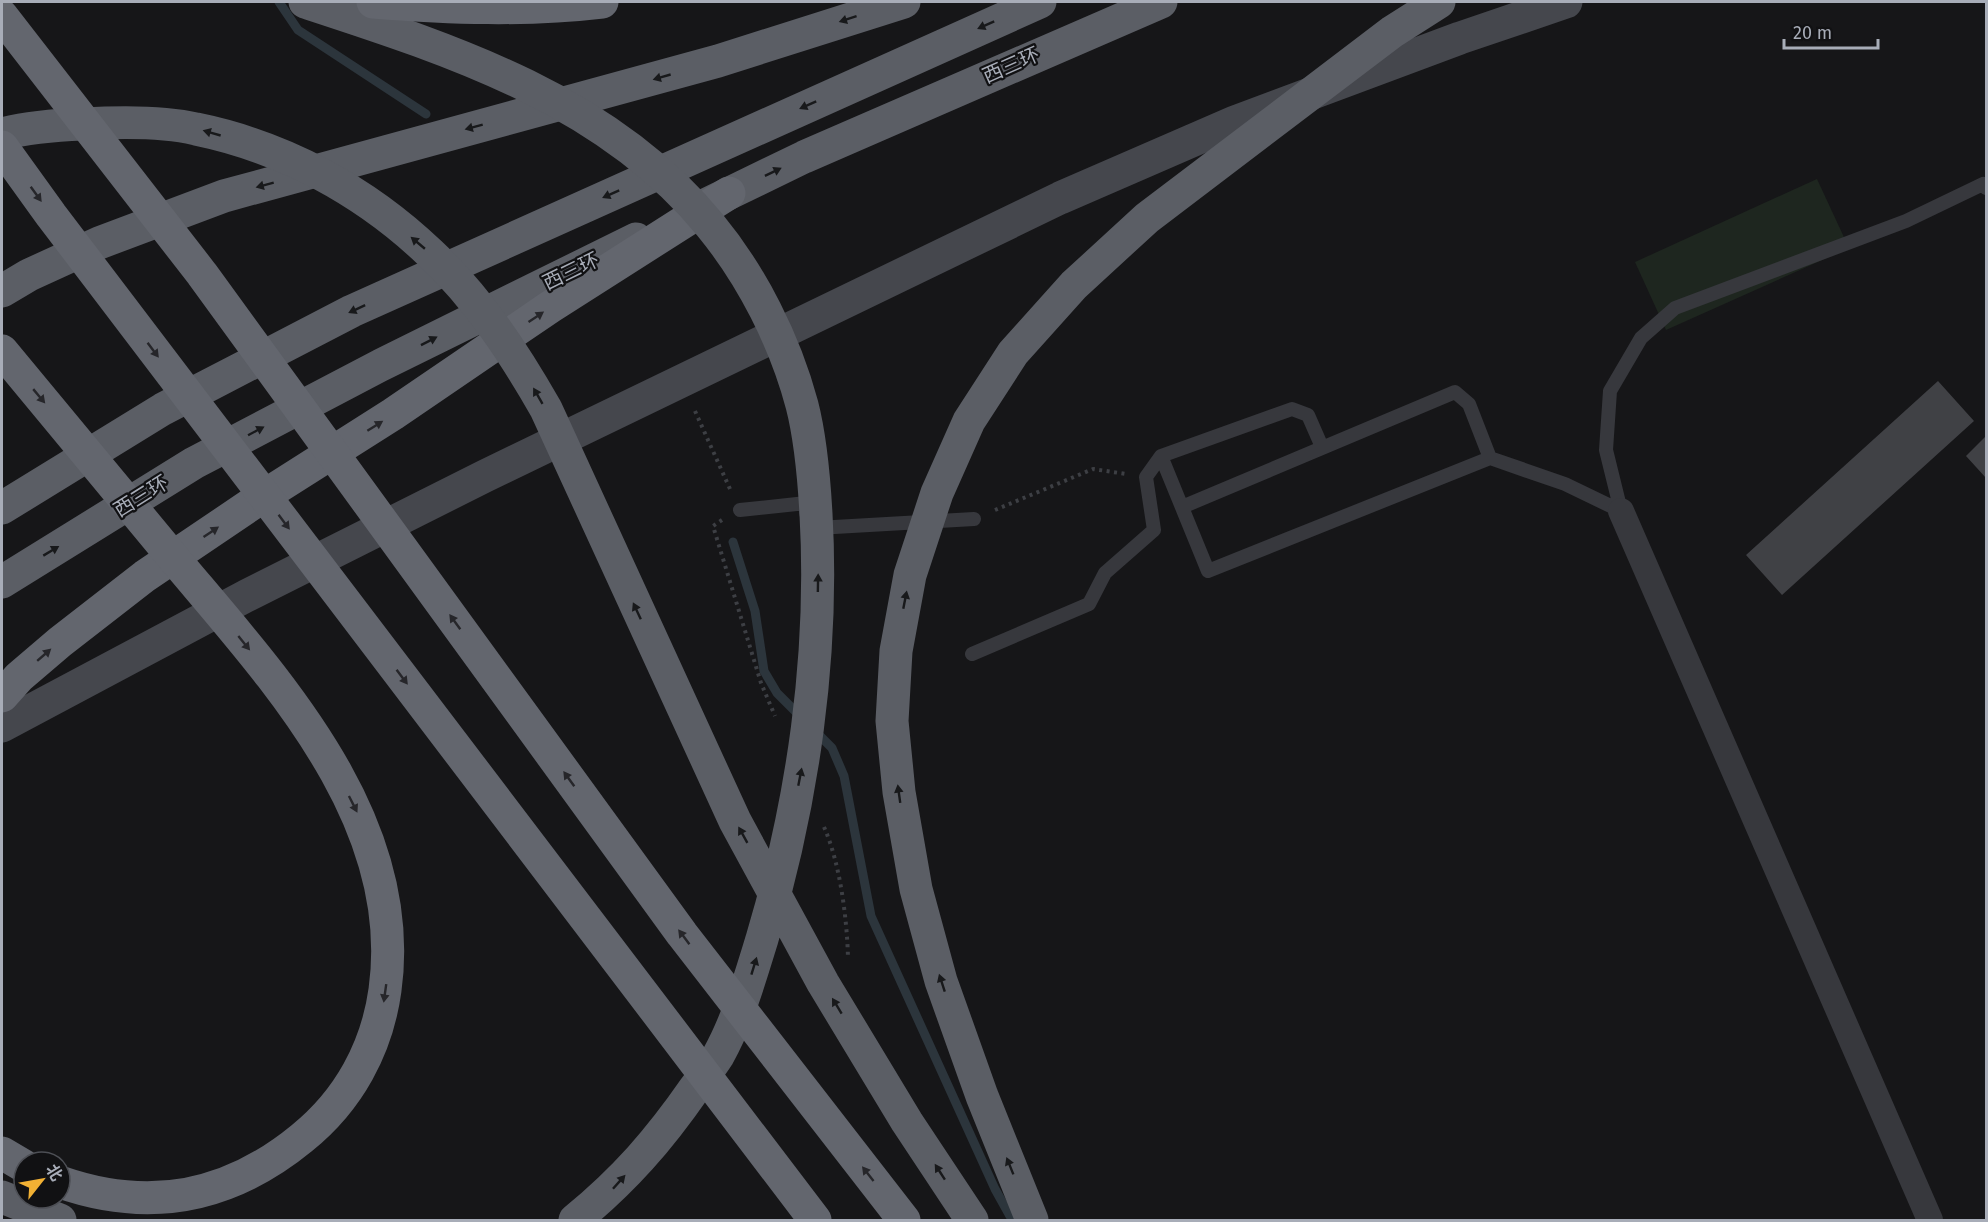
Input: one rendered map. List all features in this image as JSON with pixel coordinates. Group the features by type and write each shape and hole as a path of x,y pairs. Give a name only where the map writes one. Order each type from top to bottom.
{"highway":[{"path":"305,2 425,41 502,73 553,98 592,121 660,172 687,197 712,227 757,293 791,372 802,407 814,480 818,552 817,618 810,709 801,771 777,888 745,995 718,1055 665,1131 610,1192 575,1221"},
{"path":"373,2 449,8 576,5 602,2"},
{"path":"2,291 29,275 99,243 224,196 718,61 904,2"},
{"path":"2,508 163,409 352,311 1040,2"},
{"name":"西三环","path":"2,582 194,463 488,311 804,157 1161,2"},
{"path":"1032,1221 982,1096 941,981 916,889 898,792 892,721 896,651 910,575 934,503 969,421 1013,353 1074,285 1147,218 1392,32 1439,2"},
{"path":"2,16 202,274 682,934 904,1221"},
{"path":"2,134 31,127 119,122 195,128 269,149 328,177 384,213 430,253 473,299 515,355 546,409 735,821 823,983 907,1122 972,1221"},
{"path":"2,147 65,234 815,1221"},
{"path":"2,696 60,642 145,576 259,499 393,414 550,307 729,193"},
{"path":"2,351 264,668 319,745 342,783 365,832 375,860 384,901 389,942 382,1011 373,1044 357,1076 313,1130 282,1155 246,1176 214,1188 179,1196 136,1198 88,1192 72,1186"},
{"path":"2,1197 60,1221"}],"main road":[{"path":"2,726 236,601 484,476 1060,198 1235,122 1460,38 1566,2"}],"street":[{"path":"1621,511 1930,1221"}],"lane":[{"path":"1621,511 1606,450 1610,391 1641,338 1675,308 1906,221 1983,184 1986,188"},
{"path":"1182,507 1455,392 1469,404 1490,458"},
{"path":"972,654 1089,604 1106,573 1154,530 1146,477 1161,456 1292,409 1308,416 1322,447"},
{"path":"1161,456 1208,571 1490,458 1565,484 1621,511"},
{"path":"740,510 806,503 808,529 974,519"}],"path":[{"path":"691,402 740,510"},
{"path":"974,519 1093,470 1146,477"},
{"path":"718,522 712,526 761,683 779,725"},
{"path":"820,819 830,840 847,921 848,965"}],"shaded area":[{"path":"1817,179 1849,248 1666,330 1635,262"}],"building":[{"path":"1938,381 1974,421 1782,595 1746,555"},
{"path":"1986,436 1986,478 1966,456"}],"waterway":[{"path":"279,2 298,30 426,114"},
{"path":"733,542 755,611 764,671 777,693 801,717"},
{"path":"815,731 832,748 844,776 871,916 995,1189 1010,1216 1022,1220"}]}
